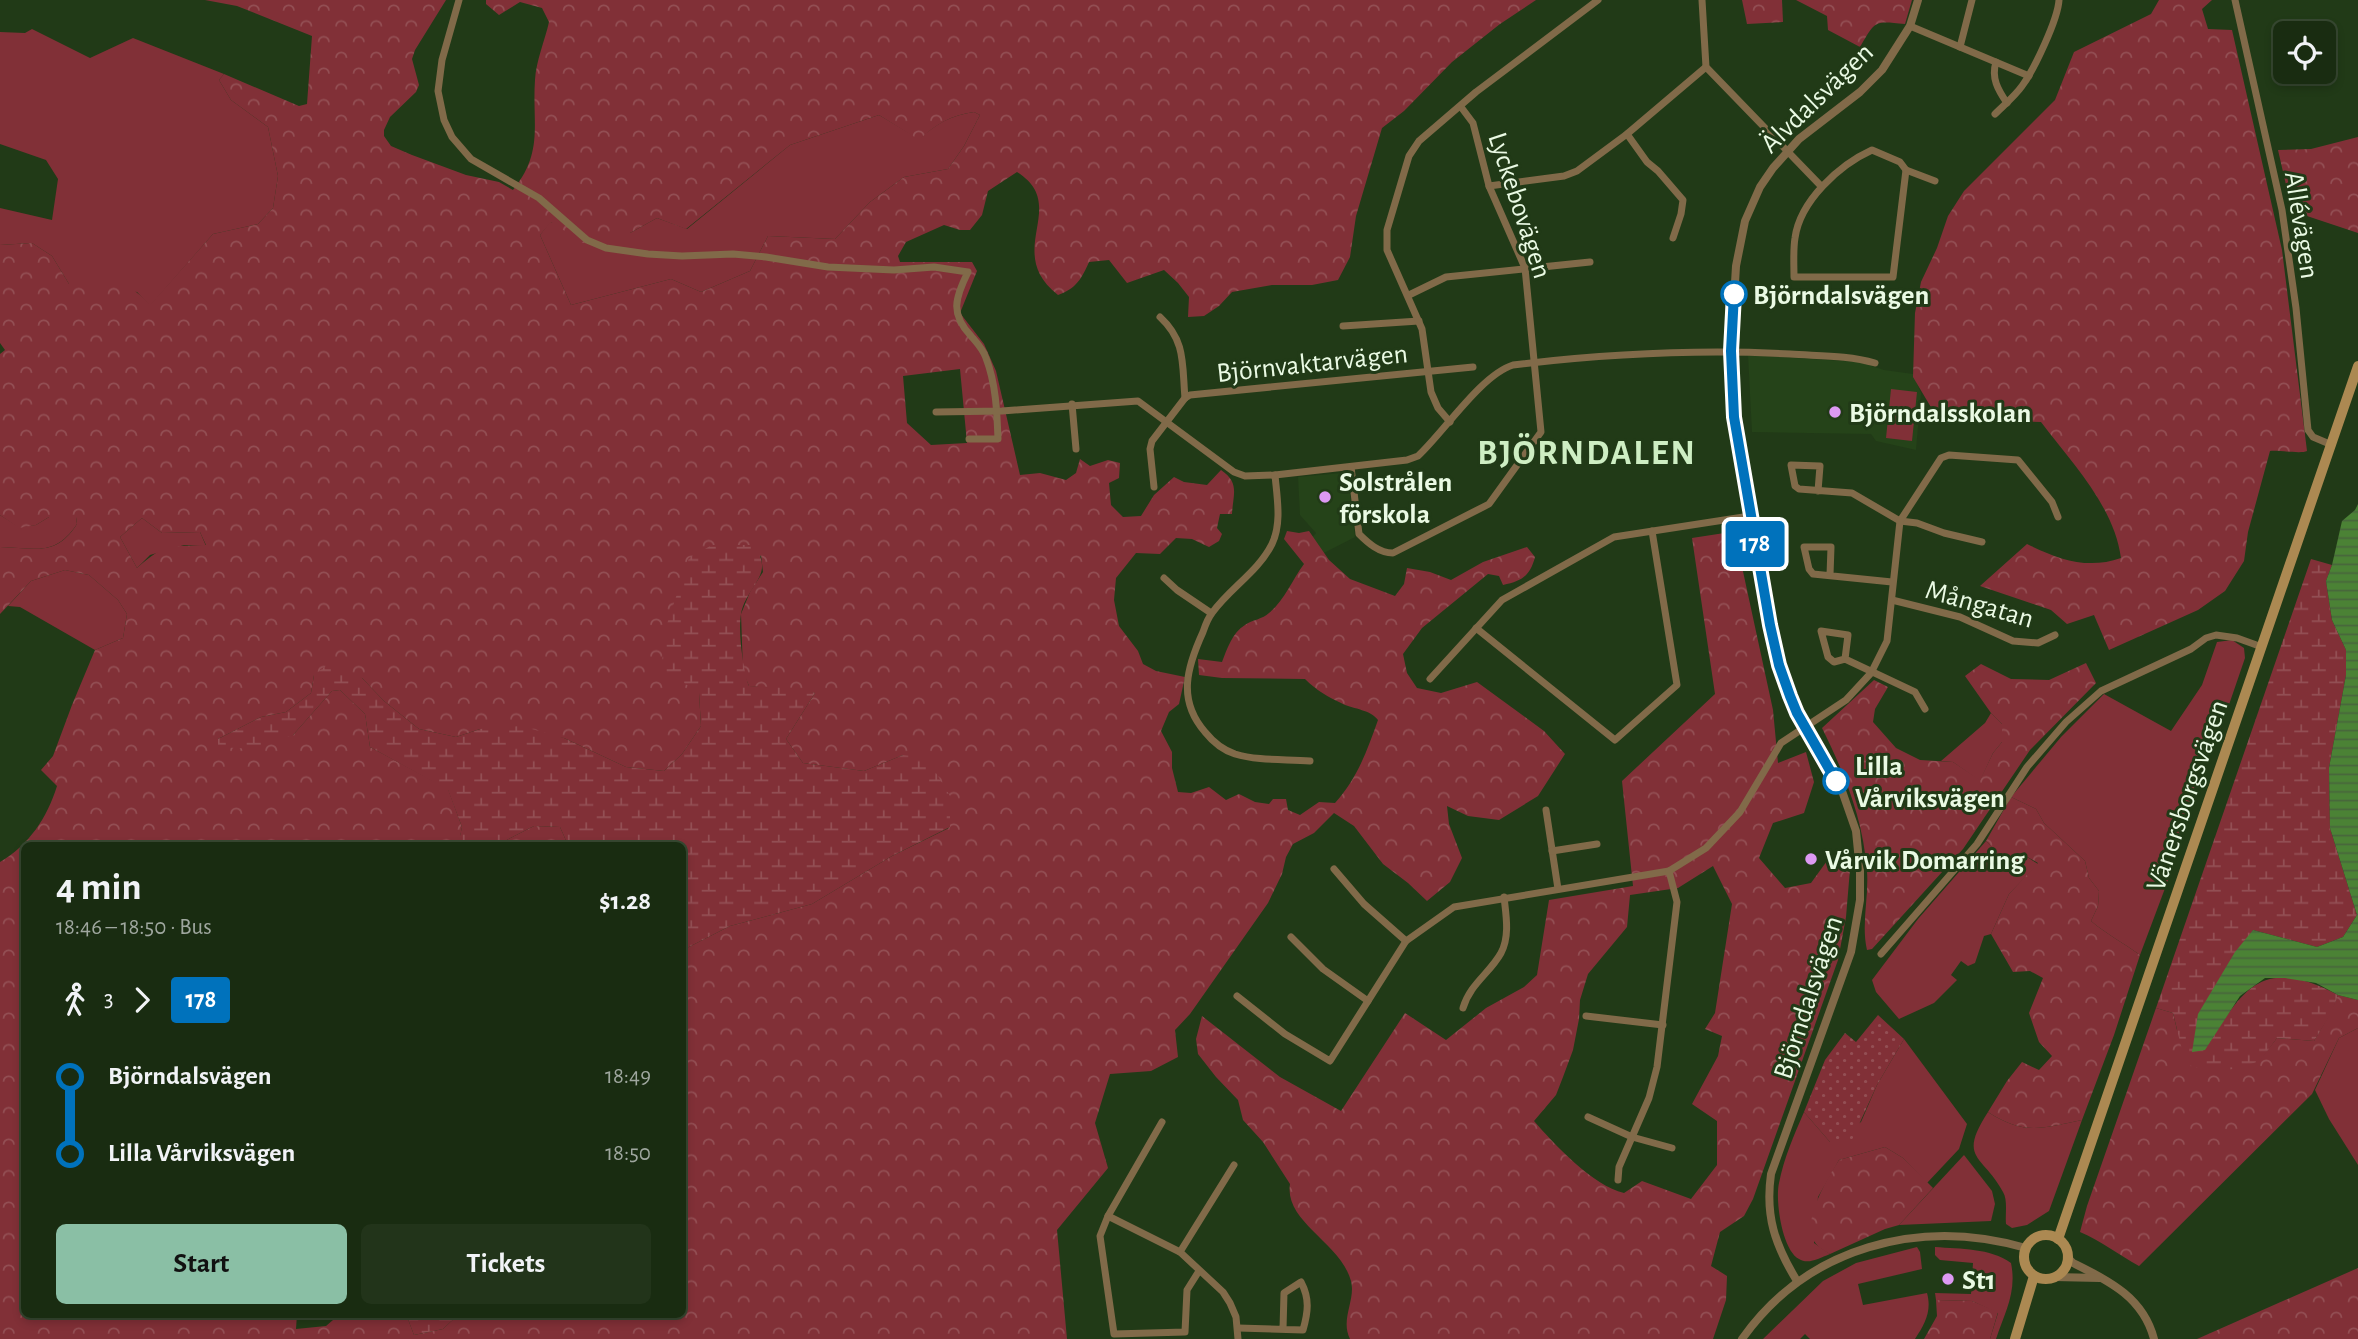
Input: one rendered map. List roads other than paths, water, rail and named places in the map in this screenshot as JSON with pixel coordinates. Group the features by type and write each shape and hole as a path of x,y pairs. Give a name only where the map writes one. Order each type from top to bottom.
{"main road":[{"name":"Vänersborgsvägen","path":"2058,1239 2358,366"},
{"path":"2050,1236 2058,1239 2065,1248 2067,1257 2064,1268 2054,1277 2044,1279 2034,1276 2025,1263 2026,1248 2038,1237 2050,1236"},
{"path":"2015,1339 2034,1276"}],"street":[{"path":"459,0 442,60 439,83 441,106 452,137 471,159 539,198 587,240 606,248 648,254 733,254 828,267 894,270 934,267 968,272 956,304 956,313 958,321 984,354 994,392 998,439 969,439"},
{"path":"1450,422 1438,408 1431,392 1419,321 1387,250 1387,230 1409,156 1413,148 1497,75 1598,0"},
{"path":"1702,0 1706,67 1821,186"},
{"name":"Älvdalsvägen","path":"1731,351 1736,266 1745,221 1760,187 1787,151 1860,92 1882,70 1910,26 1918,0"},
{"path":"1960,47 1972,0"},
{"path":"1995,114 2029,76 2056,17 2059,0"},
{"name":"Allévägen","path":"2235,0 2282,210 2308,430 2313,438 2332,445"},
{"path":"1910,26 2029,76"},
{"path":"1996,62 1994,80 2007,103"},
{"path":"1489,186 1564,176 1577,171 1627,134 1706,67"},
{"name":"Lyckebovägen","path":"1351,467 1359,534 1374,547 1388,553 1398,551 1489,504 1541,432 1525,268 1489,186 1473,123 1461,107"},
{"path":"1627,134 1647,162 1682,200 1681,214 1673,238"},
{"path":"1906,170 1893,278 1794,277 1795,237 1807,208 1821,186 1860,156 1872,150 1900,162 1906,170 1935,181"},
{"path":"1409,295 1446,277 1590,262"},
{"path":"1160,317 1172,328 1181,347 1185,398"},
{"path":"1343,326 1419,321"},
{"path":"936,412 997,411 1138,401 1234,472 1245,476 1275,475 1407,460 1418,456 1504,367 1662,351 1731,351 1843,357 1875,363"},
{"name":"Björndalsvägen","path":"1731,351 1734,417 1779,665 1794,705 1840,789 1856,831 1860,871 1860,900 1851,952 1771,1174 1768,1193 1770,1220 1785,1261 1797,1281"},
{"name":"Björnvaktarvägen","path":"1168,422 1190,395 1473,367"},
{"path":"1072,404 1076,449"},
{"path":"1154,486 1150,449 1152,441 1168,422"},
{"path":"1237,996 1285,1034 1330,1061 1406,941 1454,907 1670,871 1706,848 1740,812 1781,743 1846,700 1871,673 1887,641 1900,521 1941,458 1949,455 2018,460 2052,502 2058,517"},
{"path":"1818,491 1820,466 1791,465 1795,486 1799,489 1818,491 1852,493 1900,521 1917,523 1982,542"},
{"path":"1275,475 1278,523 1271,544 1259,563 1211,613 1188,668 1188,700 1200,726 1212,740 1226,750 1236,755 1310,761"},
{"path":"1430,679 1502,600 1614,537 1750,516"},
{"path":"1476,628 1615,740 1677,685 1652,531"},
{"path":"1830,575 1830,547 1804,547 1809,569 1813,574 1892,582"},
{"path":"1164,578 1211,613"},
{"name":"Mångatan","path":"1892,600 1960,617 2013,641 2038,643 2055,635"},
{"path":"1845,659 1848,635 1821,631 1828,657 1834,662 1845,659 1915,692 1925,709"},
{"path":"1881,954 1977,844 2027,767 2066,722 2101,691 2216,635 2237,638 2262,647"},
{"path":"1546,810 1558,889"},
{"path":"1552,850 1597,844"},
{"path":"1334,869 1364,904 1406,941"},
{"path":"1618,1180 1619,1167 1648,1098 1657,1067 1677,902 1670,871"},
{"path":"1463,1008 1467,994 1501,953 1506,940 1504,897"},
{"path":"1291,937 1323,969 1368,1001"},
{"path":"1586,1016 1663,1025"},
{"path":"1588,1117 1632,1137 1672,1147"},
{"path":"1162,1122 1108,1216 1100,1236 1114,1334 1185,1332 1187,1290 1199,1270"},
{"path":"1180,1252 1234,1165"},
{"path":"1108,1216 1180,1252 1223,1292 1230,1303 1238,1328 1238,1339"},
{"path":"1742,1339 1751,1325 1797,1281 1842,1256 1907,1238 1954,1237 2026,1248"},
{"path":"2067,1257 2117,1287 2137,1304 2144,1313 2154,1339"},
{"path":"2054,1277 2100,1278"},
{"path":"1238,1328 1303,1330 1308,1311 1308,1295 1301,1282 1284,1293 1283,1329"}],"place":[{"name":"Björndalsvägen","path":"1734,294"},
{"name":"Björndalsskolan","path":"1835,412"},
{"name":"Solstrålen förskola","path":"1325,497"},
{"name":"Lilla Vårviksvägen","path":"1836,781"},
{"name":"Vårvik Domarring","path":"1811,859"},
{"name":"St1","path":"1948,1279"}],"district":[{"name":"BJÖRNDALEN","path":"1587,452"}]}
